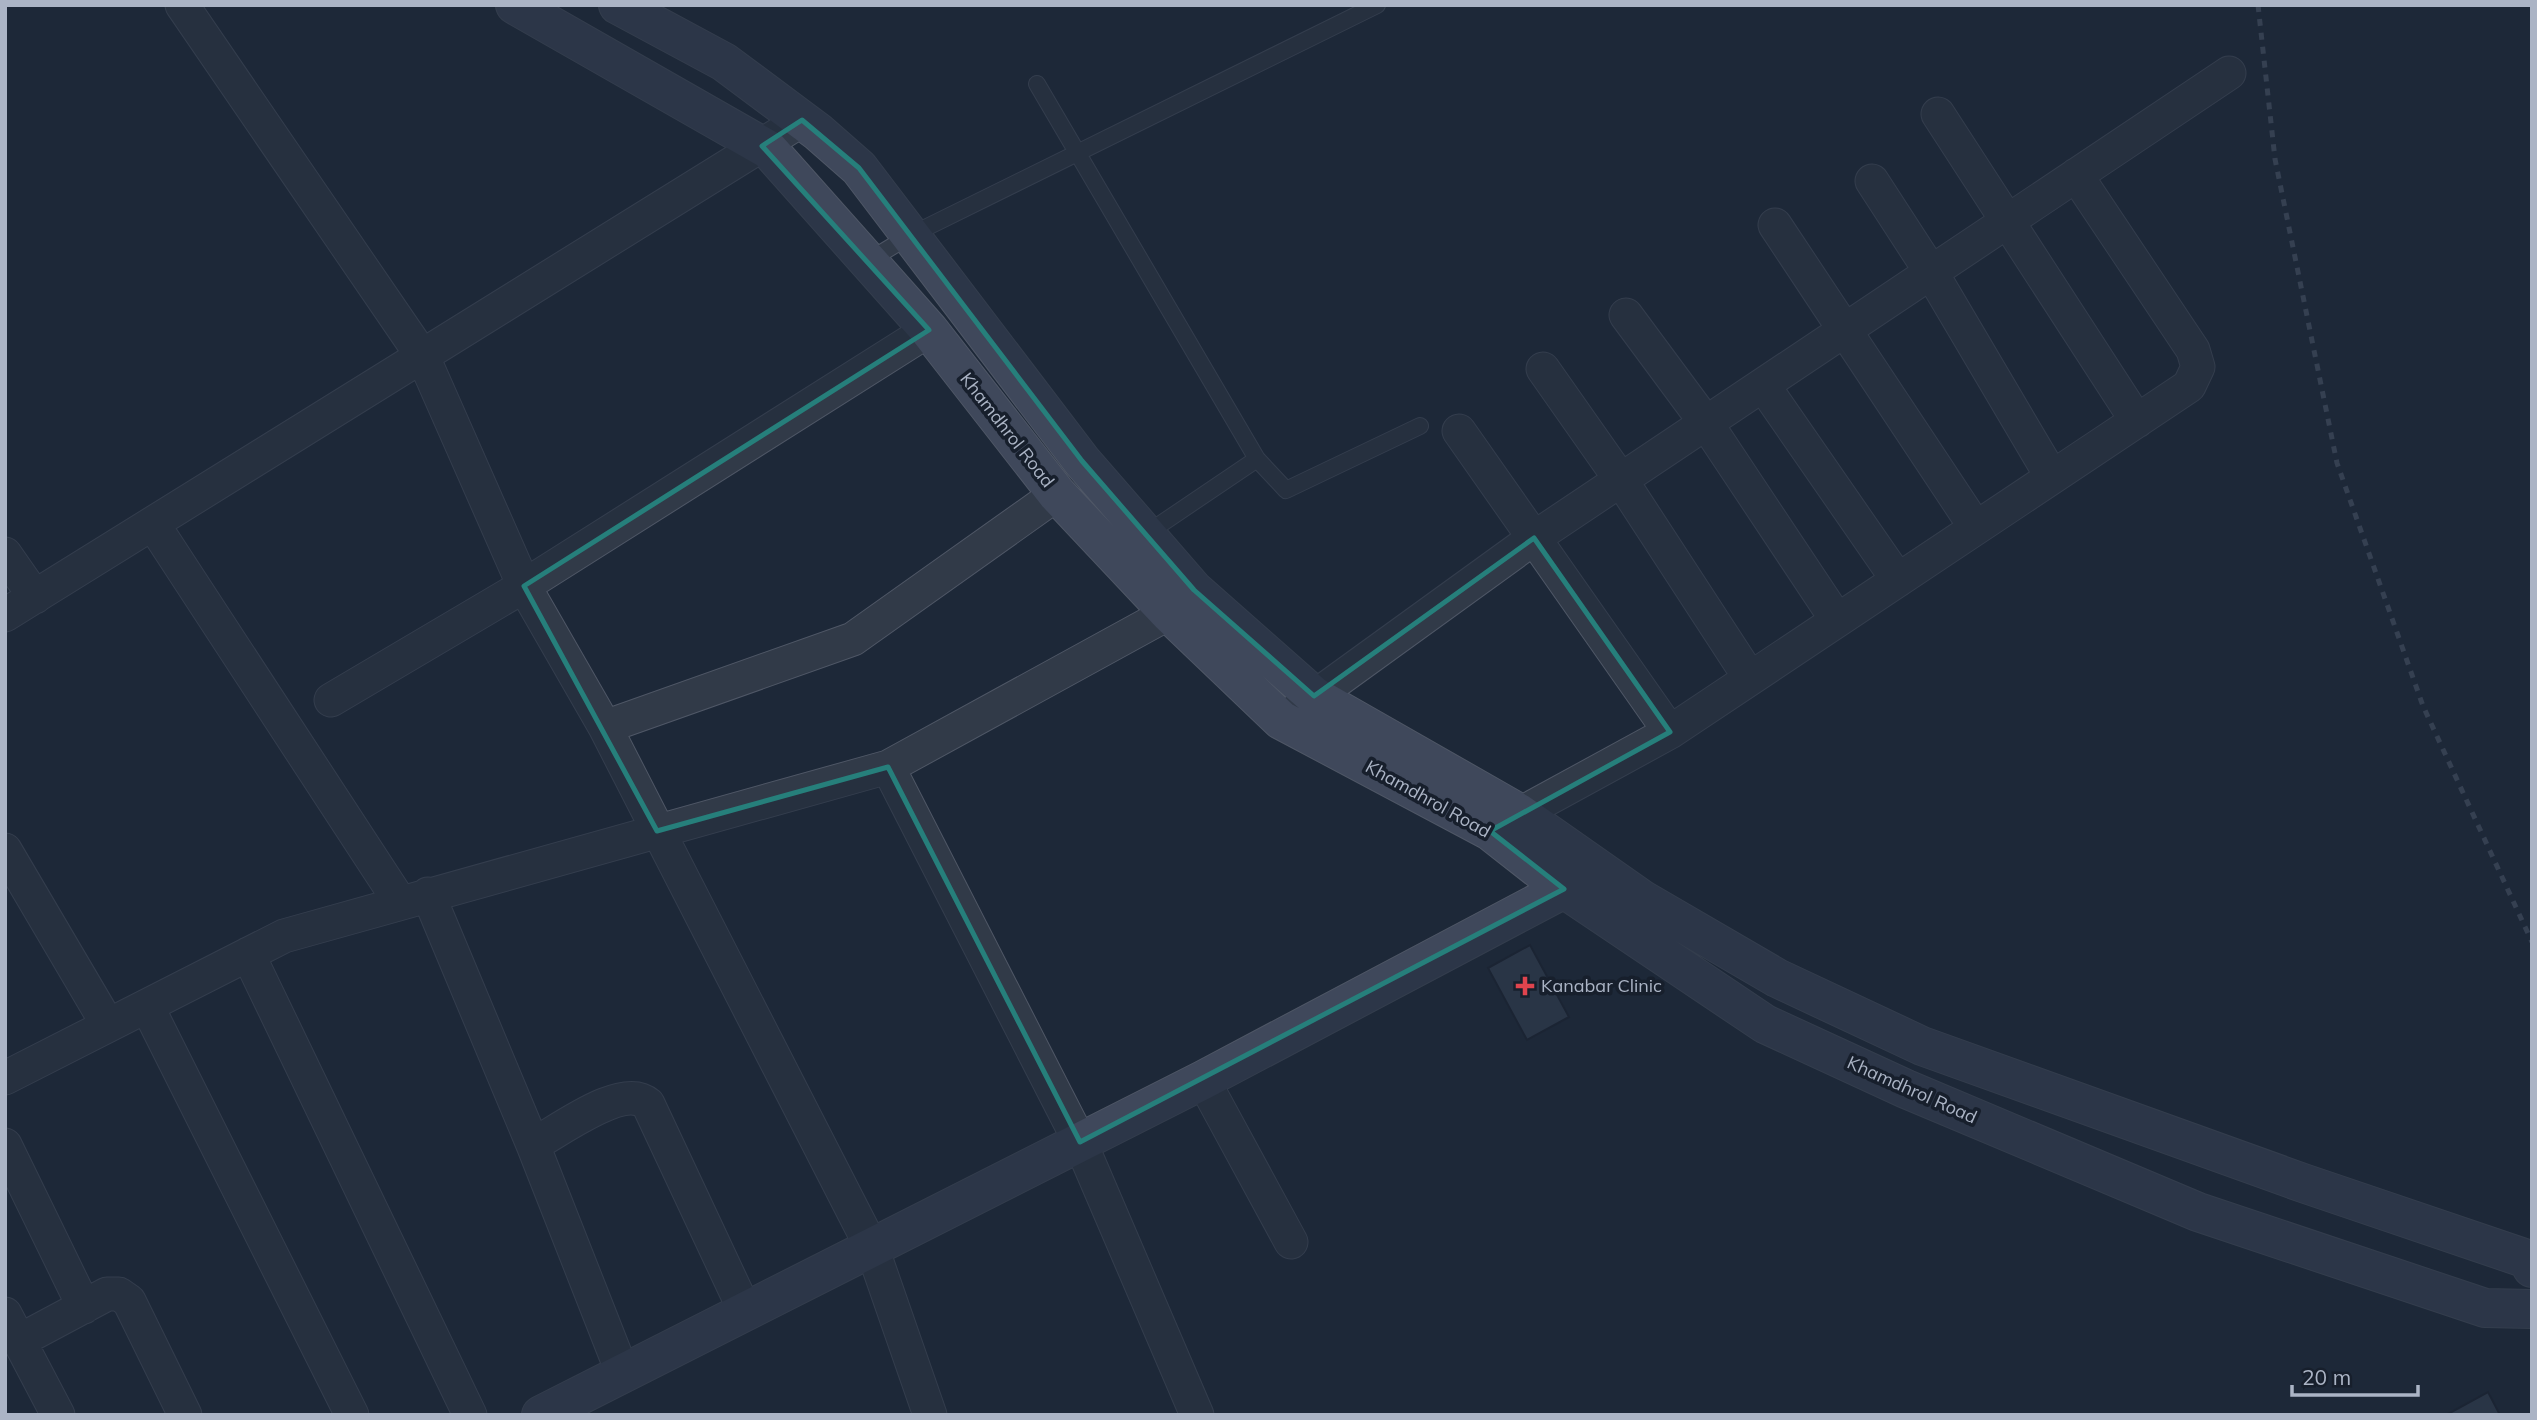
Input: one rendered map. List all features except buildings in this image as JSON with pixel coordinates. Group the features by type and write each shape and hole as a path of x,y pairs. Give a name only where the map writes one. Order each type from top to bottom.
{"main road":[{"name":"Khamdhrol Road","path":"515,5 762,146 929,330 1058,494 1169,614 1281,720 1505,822 1564,889 1765,1024 1906,1089 2197,1212 2485,1308 2532,1309"},
{"name":"Khamdhrol Road","path":"618,5 724,62 802,120 859,168 1082,461 1194,590 1314,696 1505,822 1777,978 1922,1046 2527,1259 2532,1268"},
{"path":"541,1415 1203,1080 1564,889"}],"street":[{"path":"182,5 423,357 524,586 605,727 872,1248 930,1415"},
{"path":"1281,720 1534,538 2229,73"},
{"path":"1938,114 2137,421"},
{"path":"5,615 802,120"},
{"path":"1505,822 1671,732 2189,386 2197,367 2193,350 2076,176"},
{"path":"1872,181 1931,272 2052,477"},
{"path":"1775,225 1847,329 1976,528"},
{"path":"1626,315 1706,423 1837,620"},
{"path":"331,700 524,586 929,330"},
{"path":"1543,369 1622,480 1750,678"},
{"path":"1763,385 1898,580"},
{"path":"1459,431 1671,732"},
{"path":"605,727 853,639 1058,494"},
{"path":"153,524 414,898 533,1145 623,1374"},
{"path":"5,554 34,597"},
{"path":"5,1078 284,936 888,767 1169,614"},
{"path":"888,767 1080,1142 1197,1415"},
{"path":"5,850 108,1026"},
{"path":"248,954 470,1415"},
{"path":"147,1006 352,1415"},
{"path":"1203,1080 1291,1242"},
{"path":"533,1145 617,1098 642,1098 648,1104 745,1311"},
{"path":"5,1145 83,1307"},
{"path":"58,1415 12,1327 83,1307 107,1294 119,1294 129,1301 185,1415"}],"lane":[{"path":"868,261 911,235 1377,5"},
{"path":"1037,84 1257,459 1286,490 1420,426"},
{"path":"1146,534 1257,459"}],"highlighted area":[{"path":"802,120 859,168 1082,461 1194,590 1314,696 1534,538 1670,732 1490,831 1564,889 1080,1142 888,767 657,831 524,586 929,330 762,146"}],"railway":[{"path":"2258,5 2275,159 2337,463 2423,706 2532,942"}],"place":[{"name":"Kanabar Clinic","path":"1525,986"}]}
